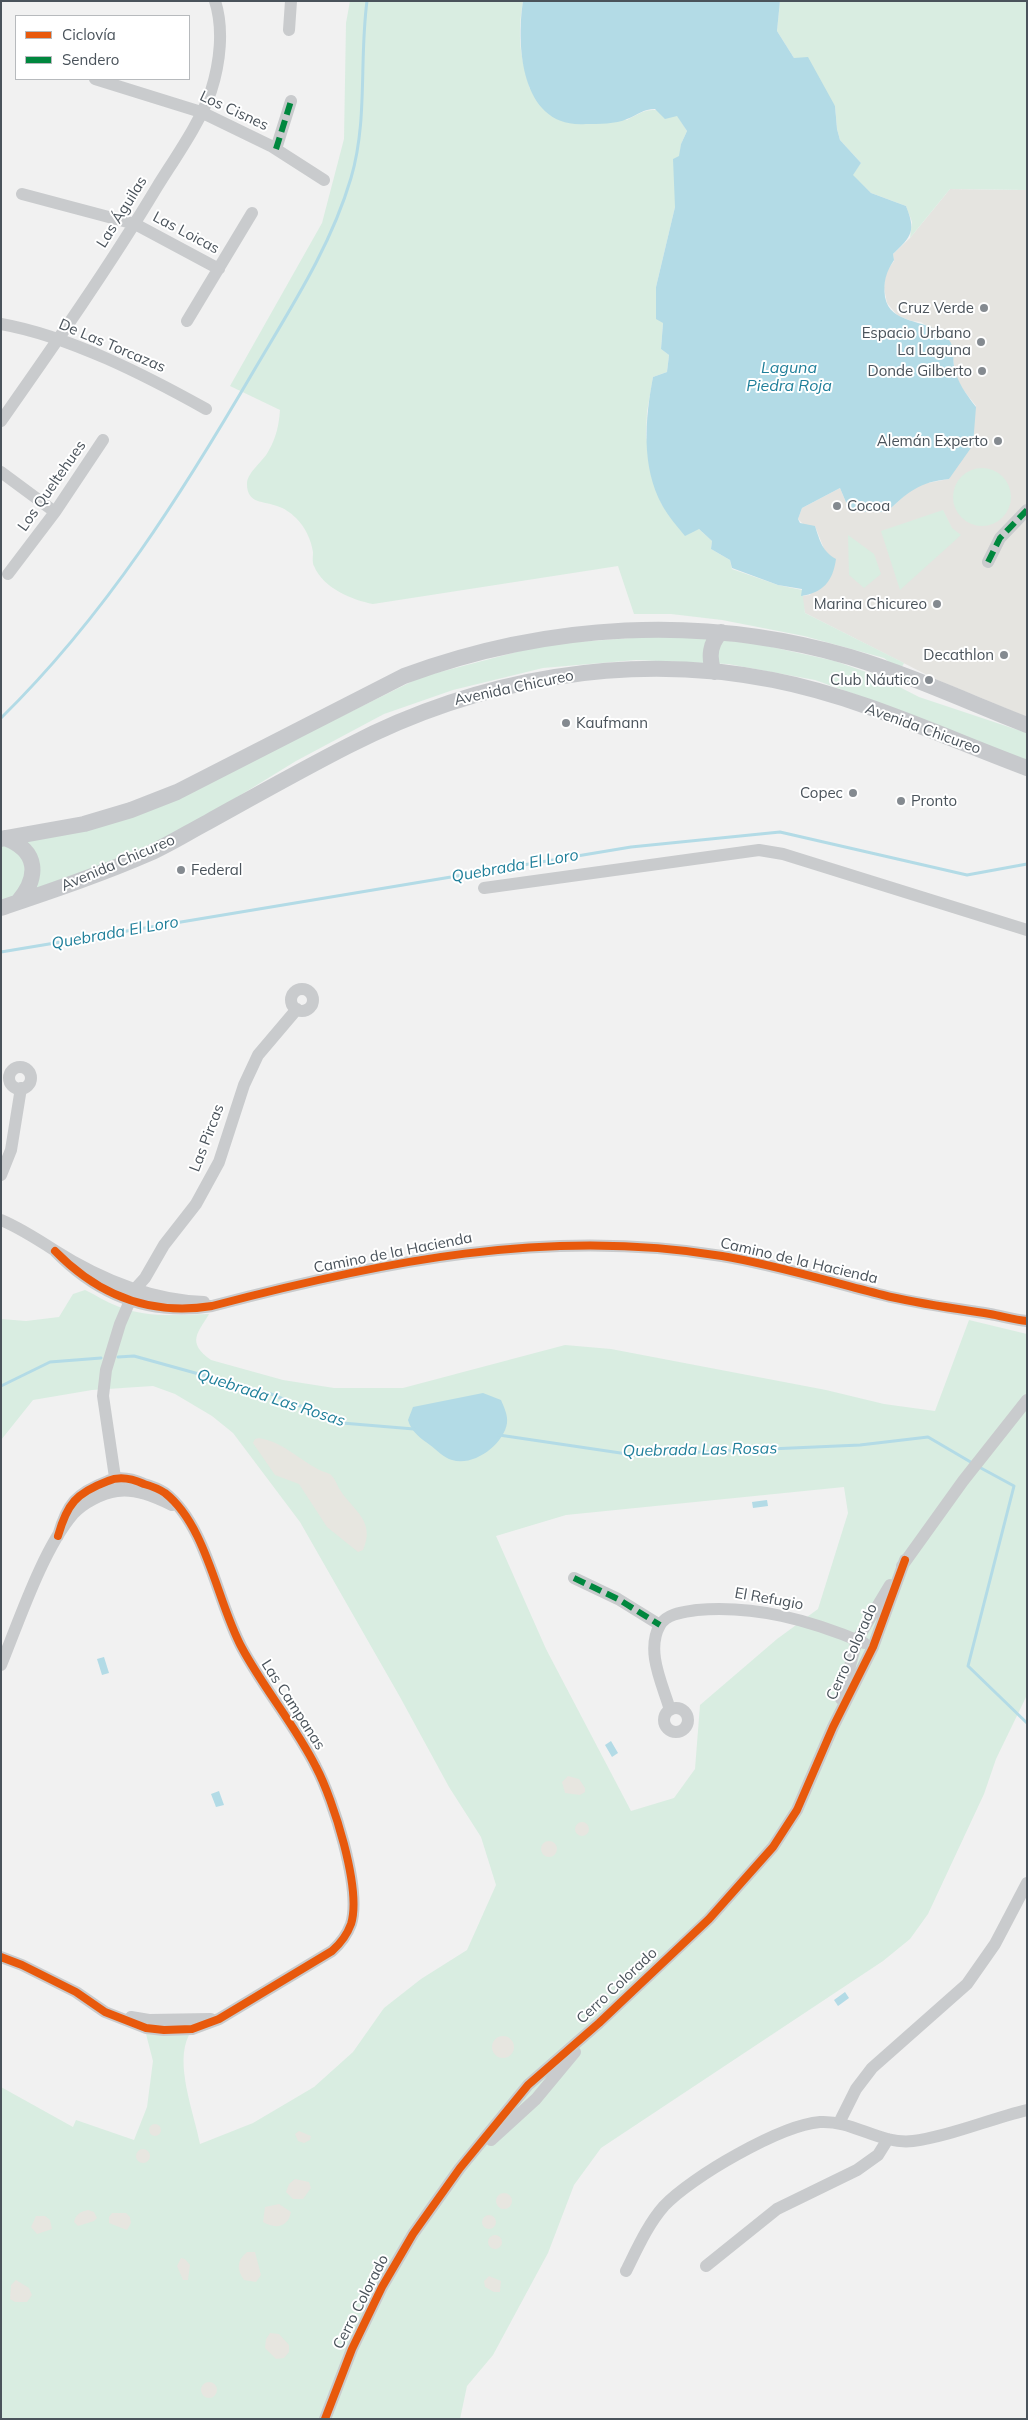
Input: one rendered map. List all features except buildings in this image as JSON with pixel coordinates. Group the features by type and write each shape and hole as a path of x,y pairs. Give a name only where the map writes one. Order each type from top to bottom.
{"main road":[{"path":"3,839 84,824 131,810 177,792 404,676 464,656 526,641 589,632 656,629 721,632 789,642 850,657 898,673 1027,724"},
{"path":"714,672 711,651 714,641 721,632"},
{"name":"Avenida Chicureo","path":"1,908 60,888 152,852 349,745 402,720 452,701 510,686 596,672 651,669 714,672 805,687 891,714 1027,768"},
{"path":"3,839 26,850 33,866 30,883 18,902"}],"street":[{"name":"Las Águilas","path":"1,421 58,340 135,224 201,112 210,92 217,66 220,38 218,10 215,1"},
{"path":"289,30 292,1"},
{"name":"Los Cisnes","path":"98,80 201,112 276,149 324,180"},
{"path":"276,149 291,101"},
{"name":"Las Loicas","path":"22,194 135,224 219,269"},
{"name":"Las Loicas","path":"187,320 252,213"},
{"name":"De Las Torcazas","path":"1,324 58,340 150,378 206,410"},
{"name":"Los Queltehues","path":"8,574 55,512 103,440"},
{"path":"1,472 55,512"},
{"path":"988,562 1000,538 1027,510"},
{"path":"484,888 759,850 783,854 1027,930"},
{"name":"Las Pircas","path":"129,1301 164,1245 196,1204 219,1162 244,1085 258,1055 297,1010"},
{"path":"1,1176 11,1150 21,1088"},
{"name":"Camino de la Hacienda","path":"1,1220 32,1235 55,1250 135,1290 166,1298 224,1303"},
{"name":"Camino de la Hacienda","path":"55,1250 90,1282 129,1301 176,1310 200,1308 440,1256 510,1247 598,1244 657,1247 723,1256 789,1270 904,1300 1024,1322"},
{"path":"1,1665 58,1536 64,1515 76,1498 90,1488 115,1484 103,1396 106,1370 129,1301"},
{"name":"Cerro Colorado","path":"833,1728 857,1640 905,1560 1027,1400"},
{"name":"Las Campanas","path":"1,1957 22,1965 76,1992 105,2012 149,2020 219,2019 332,1952 344,1940 352,1923 353,1901 348,1866 336,1814 317,1767 290,1721 265,1689 240,1646 204,1551 178,1508 164,1492 135,1480 115,1484"},
{"name":"Cerro Colorado","path":"325,2419 352,2349 382,2287 413,2234 460,2168 537,2077 599,2023 709,1919 772,1847 797,1810 833,1728 873,1646 905,1560"},
{"path":"574,1578 618,1600 660,1625 654,1641 654,1653 670,1710"},
{"name":"El Refugio","path":"660,1625 678,1613 721,1608 761,1611 787,1616 873,1646"},
{"path":"839,2123 856,2089 872,2068 967,1984 995,1944 1027,1882"},
{"name":"Cerro Colorado","path":"460,2168 536,2099 599,2023"},
{"path":"537,2077 547,2086"},
{"path":"626,2271 645,2235 664,2206 680,2191 719,2166 790,2130 819,2122 839,2123 888,2139 912,2141 1027,2110"},
{"path":"706,2266 777,2209 857,2170 878,2155 888,2139"}],"shaded area":[{"name":"Espacio Urbano La Laguna","path":"950,189 1027,190 1027,717 935,679 805,613 801,596 810,595 826,554 815,526 805,526 798,519 802,508 840,488 848,507 858,512 887,512 910,490 922,484 949,479 976,406 961,387 955,372 951,343 921,322 898,316 887,303 884,288 886,272 894,261 893,254 910,238"}],"green space":[{"path":"350,1 523,1 520,45 530,89 627,120 651,110 677,115 687,131 681,144 675,207 656,287 663,323 661,349 669,355 667,372 653,377 647,412 646,435 653,479 662,505 699,529 712,541 711,549 730,560 732,569 778,585 802,590 805,613 904,663 900,671 884,658 804,636 722,620 671,614 634,614 618,566 373,604 365,602 339,592 318,574 313,565 313,552 309,538 305,529 294,516 282,508 257,501 250,495 247,484 248,480 267,454 277,431 280,410 230,386 322,223 344,139 346,23"},
{"path":"780,1 1027,1 1027,190 950,189 910,238 912,222 906,206 871,193 852,175 861,163 840,140 835,106 794,58 777,31"},
{"path":"982,468 998,473 1006,481 1011,497 1006,513 998,521 982,526 966,521 958,513 953,497 958,481 966,473"},
{"path":"943,510 952,528 961,535 900,590 881,531"},
{"path":"848,535 874,554 881,574 864,588 849,575"},
{"path":"675,635 758,644 835,661 880,677 919,697 1027,733 1027,762 902,711 815,680 728,664 636,660 543,668 453,690 384,714 296,761 174,836 78,876 1,903 1,845 149,811 421,677 547,644"},
{"path":"85,1290 127,1310 150,1314 209,1314 198,1332 196,1343 203,1354 211,1360 283,1380 334,1388 403,1388 565,1345 611,1349 826,1390 884,1404 935,1411 969,1320 1027,1334 1027,1695 996,1759 984,1794 928,1914 910,1939 883,1961 601,2148 574,2185 548,2253 493,2355 467,2386 460,2419 1,2419 1,2087 73,2127 76,2120 134,2140 147,2107 153,2061 146,2034 189,2035 185,2046 184,2074 200,2144 253,2123 314,2087 353,2052 384,2008 421,1979 467,1950 496,1885 481,1837 449,1787 300,1522 233,1433 212,1416 175,1394 153,1386 92,1390 33,1400 1,1440 1,1319 26,1321 59,1317 73,1294","holes":["844,1487 848,1513 818,1609 777,1639 700,1705 695,1769 674,1798 631,1811 546,1649 496,1536 566,1515"]}],"sand":[{"path":"259,1438 282,1446 332,1476 365,1524 367,1531 363,1550 358,1552 327,1527 299,1484 275,1475 253,1443 255,1439"},
{"path":"568,1776 579,1779 585,1788 585,1792 580,1795 565,1793 562,1782"},
{"path":"579,1822 585,1822 589,1829 585,1836 579,1836 575,1832 575,1826"},
{"path":"549,1841 555,1843 557,1849 555,1855 549,1857 543,1855 541,1849 543,1843"},
{"path":"499,2036 507,2036 514,2043 514,2051 507,2058 499,2058 492,2051 492,2043"},
{"path":"153,2124 157,2124 161,2130 157,2136 153,2136 149,2132 149,2128"},
{"path":"299,2131 311,2136 310,2140 304,2143 298,2141 295,2134"},
{"path":"143,2149 148,2151 150,2156 148,2161 143,2163 138,2161 136,2156 138,2151"},
{"path":"295,2179 309,2182 311,2188 303,2199 293,2199 286,2192 289,2184"},
{"path":"504,2193 510,2195 512,2201 510,2207 504,2209 498,2207 496,2201 498,2195"},
{"path":"279,2204 291,2212 287,2221 280,2226 272,2226 263,2222 265,2207"},
{"path":"88,2210 94,2212 97,2218 94,2221 78,2226 74,2222 77,2215"},
{"path":"112,2213 126,2213 130,2217 131,2223 127,2230 109,2223 109,2217"},
{"path":"486,2215 492,2215 496,2222 492,2229 486,2229 482,2225 482,2219"},
{"path":"36,2216 45,2216 50,2220 52,2229 37,2234 31,2227"},
{"path":"492,2235 498,2235 502,2242 498,2249 492,2249 488,2245 488,2239"},
{"path":"247,2252 255,2252 261,2275 256,2282 244,2280 240,2273 239,2262"},
{"path":"181,2258 185,2259 190,2265 188,2280 183,2280 177,2266"},
{"path":"489,2276 501,2281 500,2292 494,2292 485,2287 484,2281"},
{"path":"16,2280 29,2288 32,2295 27,2302 15,2302 10,2299 11,2285"},
{"path":"270,2333 279,2334 289,2345 289,2352 284,2358 276,2359 265,2348 266,2339"},
{"path":"206,2382 212,2382 217,2387 215,2396 206,2398 201,2393 201,2387"}],"water":[{"name":"Laguna Piedra Roja","path":"523,1 780,1 777,31 794,58 808,57 835,106 840,140 861,163 853,175 871,193 906,206 911,222 910,233 893,254 894,260 887,273 884,287 885,297 888,306 901,317 936,330 950,342 953,348 957,377 965,393 976,407 973,445 949,479 922,485 901,499 887,512 858,512 848,507 840,488 802,508 798,519 800,523 815,526 825,549 836,559 835,567 829,580 821,589 801,596 802,589 778,585 732,568 730,560 711,549 712,541 699,529 685,536 662,505 655,490 651,474 647,442 648,409 653,377 667,372 669,355 661,349 663,323 656,319 656,287 675,207 673,159 679,156 681,144 687,131 677,116 665,119 655,109 644,111 623,121 601,124 564,122 548,113 536,99 528,82 523,61 521,20"},
{"path":"483,1393 501,1400 507,1423 500,1439 487,1452 478,1457 461,1461 449,1459 419,1437 409,1424 408,1420 413,1407"},
{"path":"767,1500 768,1506 753,1508 752,1502"},
{"path":"104,1657 109,1673 102,1675 97,1659"},
{"path":"611,1741 618,1753 612,1757 605,1745"},
{"path":"219,1791 224,1805 216,1807 211,1794"},
{"path":"845,1992 849,1998 838,2006 834,2000"}],"waterway":[{"path":"1,718 39,678 109,595 171,506 297,298 322,252 343,203 351,178 360,134 367,1"},
{"name":"Quebrada El Loro","path":"1,952 631,847 780,832 967,875 1027,864"},
{"name":"Quebrada Las Rosas","path":"118,1357 134,1356 271,1394 342,1423 414,1429"},
{"name":"Quebrada Las Rosas","path":"1,1386 50,1362 101,1358"},
{"name":"Quebrada Las Rosas","path":"499,1435 634,1455 860,1445 928,1437 974,1464"},
{"name":"Quebrada Las Rosas","path":"979,1467 1014,1486 968,1666 1027,1723"}],"marked path":[{"path":"276,149 291,101"},
{"path":"988,562 1000,538 1027,510"},
{"path":"574,1578 618,1599 660,1625"}],"cycle path":[{"path":"55,1251 89,1280 107,1290 126,1299 146,1305 167,1308 212,1306 275,1290 401,1263 529,1247 593,1245 657,1248 722,1256 783,1269 896,1298 1027,1321"},
{"path":"1,1957 22,1965 76,1992 105,2012 146,2028 164,2030 192,2029 219,2019 332,1951 341,1942 351,1924 353,1889 349,1867 344,1844 323,1781 299,1736 242,1648 225,1609 201,1544 179,1507 165,1493 155,1488 131,1480 112,1479 88,1490 74,1501 65,1516 58,1536"},
{"path":"325,2419 352,2349 382,2287 413,2234 460,2168 528,2085 599,2023 709,1919 773,1847 797,1810 833,1727 873,1647 905,1560"}],"place":[{"name":"Cruz Verde","path":"984,308"},
{"name":"Espacio Urbano La Laguna","path":"981,342"},
{"name":"Donde Gilberto","path":"982,371"},
{"name":"Alemán Experto","path":"998,441"},
{"name":"Cocoa","path":"837,506"},
{"name":"Marina Chicureo","path":"937,604"},
{"name":"Decathlon","path":"1004,655"},
{"name":"Club Náutico","path":"929,680"},
{"name":"Kaufmann","path":"566,723"},
{"name":"Copec","path":"853,793"},
{"name":"Pronto","path":"901,801"},
{"name":"Federal","path":"181,870"}]}
